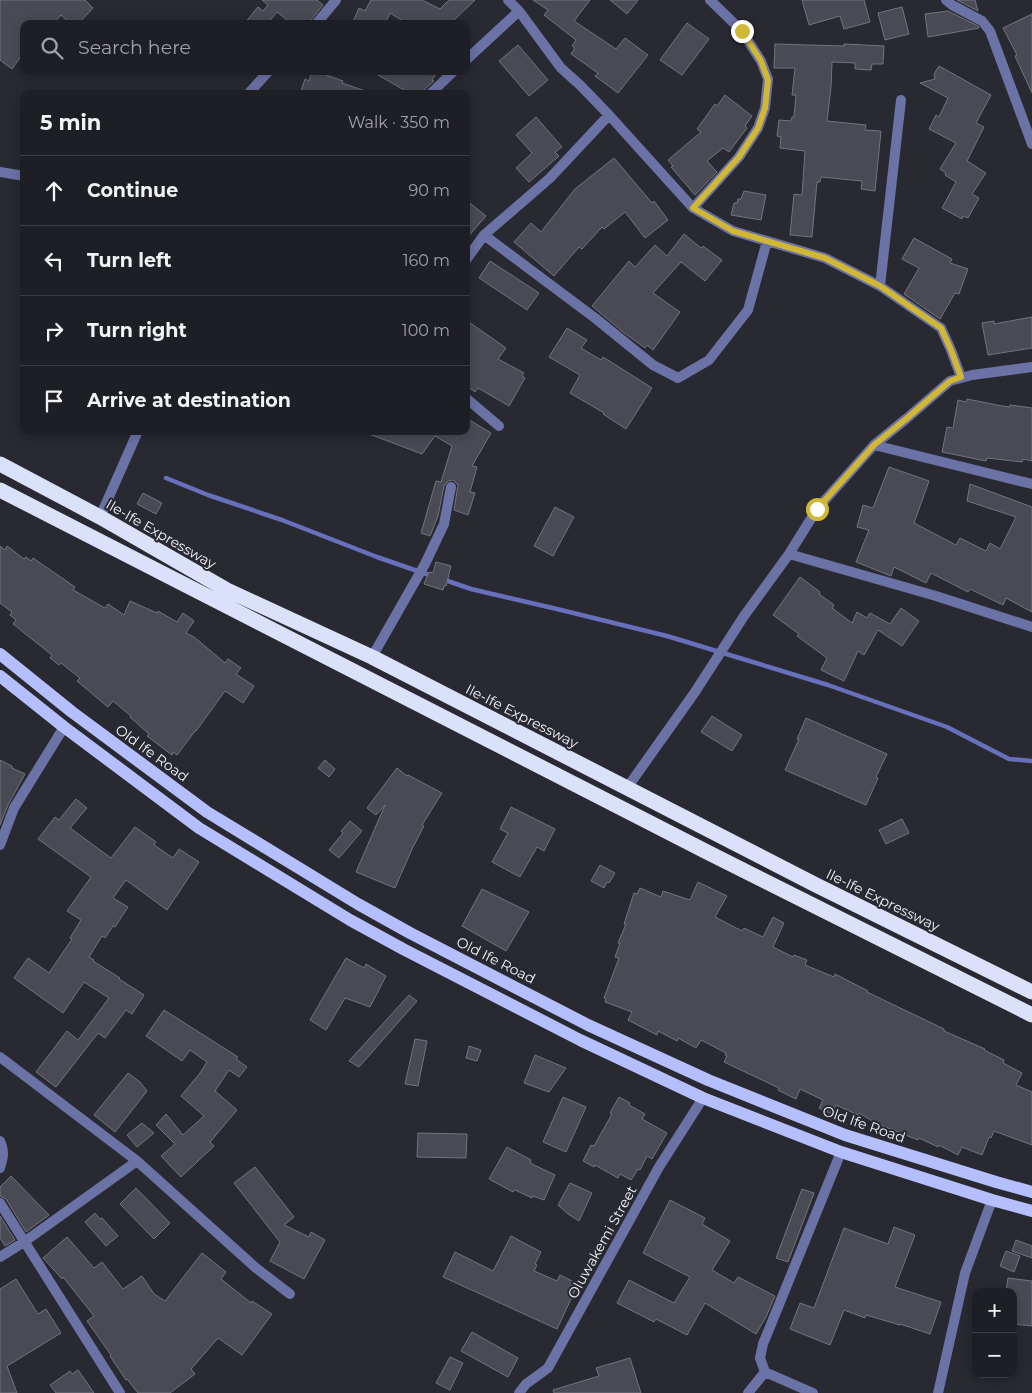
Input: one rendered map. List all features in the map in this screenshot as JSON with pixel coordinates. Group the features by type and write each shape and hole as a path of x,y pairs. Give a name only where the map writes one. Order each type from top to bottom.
{"highway":[{"name":"Ile-Ife Expressway","path":"0,464 100,517 228,590 372,657 816,885 1032,992"},
{"path":"0,490 699,848 1032,1015"}],"main road":[{"name":"Old Ife Road","path":"0,654 72,712 207,812 358,904 418,937 588,1025 708,1080 845,1135 1032,1192"},
{"path":"0,676 64,728 199,828 350,920 403,949 580,1040 703,1098 841,1152 1032,1211"},
{"path":"580,1040 588,1025"}],"street":[{"path":"508,0 519,11 561,68 609,115 693,208 733,231 825,258 880,286 941,328 961,377"},
{"path":"693,208 739,157 758,128 765,108 768,80 761,61 742,31 710,0"},
{"path":"946,0 982,21 990,31 1032,144"},
{"path":"319,20 334,1"},
{"path":"470,56 519,11"},
{"path":"252,90 266,75"},
{"path":"434,90 450,75"},
{"path":"880,286 901,100"},
{"path":"470,254 484,235 550,178 609,115"},
{"path":"0,172 20,175"},
{"path":"484,235 595,318 653,365 678,378 709,360 748,310 767,241"},
{"path":"627,788 744,616 789,554 817,509 874,445 950,381 961,377 1032,367"},
{"path":"470,401 499,426"},
{"path":"100,517 136,435"},
{"path":"874,445 1032,484"},
{"path":"372,657 425,564 444,524 451,487"},
{"path":"789,554 936,596 1032,627"},
{"path":"0,845 14,808 64,728"},
{"path":"0,1057 137,1161 256,1268 290,1294"},
{"name":"Oluwakemi Street","path":"519,1393 526,1384 548,1368 659,1167 703,1098"},
{"path":"0,1141 4,1155 0,1168"},
{"path":"813,1393 765,1372 760,1358 763,1344 841,1152"},
{"path":"0,1257 137,1161"},
{"path":"938,1393 965,1273 992,1200"},
{"path":"0,1203 120,1393"},
{"path":"748,1393 765,1372"}],"building":[{"path":"0,0 85,0 93,8 82,20 67,20 61,15 57,20 20,20 20,58 12,69 0,60"},
{"path":"262,0 317,0 323,5 311,20 287,20 277,12 270,20 247,20 258,7 263,11 268,5"},
{"path":"371,0 422,0 440,9 449,0 475,0 454,20 401,20 390,13 387,20 354,20 359,8 365,11"},
{"path":"533,0 590,0 574,21 616,49 625,38 648,55 618,93 595,76 598,73 571,54 575,48 572,46 576,40 544,15 548,10"},
{"path":"610,0 638,0 627,14"},
{"path":"802,0 864,0 870,22 844,29 840,16 809,25"},
{"path":"957,0 975,0 978,11"},
{"path":"902,7 909,34 885,40 878,13"},
{"path":"948,11 979,28 928,37 925,14"},
{"path":"1032,14 1032,93 1015,56 1017,55 1003,28"},
{"path":"687,23 709,39 682,75 660,60"},
{"path":"775,44 884,46 883,64 872,64 871,70 855,69 855,63 832,62 827,121 866,125 865,130 881,131 875,191 861,189 862,181 821,177 820,182 817,182 812,237 790,235 794,194 802,195 805,151 780,148 781,137 777,136 779,120 791,121 792,117 794,117 796,95 792,95 795,68 774,68"},
{"path":"518,45 548,80 529,96 499,61"},
{"path":"939,66 991,95 976,123 984,127 967,161 986,173 972,194 979,198 968,218 963,216 962,219 942,208 956,182 945,175 946,173 940,169 956,143 929,129 936,115 939,117 948,98 920,83 935,79 934,74"},
{"path":"311,75 326,75 362,90 301,90 305,79 309,81"},
{"path":"378,75 435,75 432,80 434,81 425,90 404,90"},
{"path":"725,95 752,116 745,126 747,128 729,152 723,148 707,161 717,172 695,195 671,167 673,166 668,160 701,132 697,129 715,104 717,106"},
{"path":"536,117 562,147 555,152 559,156 529,182 516,168 532,153 516,135"},
{"path":"614,158 652,203 654,201 668,220 645,238 625,212 604,229 602,227 582,249 579,247 554,276 514,242 531,223 541,232 575,189"},
{"path":"744,191 766,195 761,220 731,215 734,203 741,199"},
{"path":"470,203 486,216 470,234"},
{"path":"684,234 701,248 703,246 722,260 705,281 681,262 653,293 680,312 653,350 647,345 645,348 592,306 629,261 635,267 655,245 667,256"},
{"path":"914,238 952,259 950,263 968,269 959,294 955,293 940,319 904,294 919,268 902,259"},
{"path":"490,261 539,293 527,310 479,278"},
{"path":"1032,317 1032,348 988,355 982,323 994,321 994,324"},
{"path":"470,323 506,348 498,359 524,373 522,376 525,378 509,406 478,388 475,392 470,388"},
{"path":"567,328 587,340 581,348 601,360 603,357 652,388 626,429 604,413 570,393 580,375 549,357"},
{"path":"967,399 1002,406 1010,407 1010,405 1032,408 1032,461 1023,459 1022,462 987,458 986,461 942,452 947,427 953,428 958,400 966,402"},
{"path":"470,420 491,433 472,466 477,467 470,492 475,493 468,515 454,510 458,485 453,480 448,481 444,486 438,516 430,536 421,533 436,481 441,482 452,446 435,436 422,454 372,435 470,435"},
{"path":"889,467 929,481 914,523 956,545 960,538 986,551 990,543 1000,549 1016,517 967,501 970,484 1032,507 1032,612 1006,598 1003,605 970,589 968,592 931,573 926,583 894,567 891,576 856,562 869,530 857,527 863,505 873,508"},
{"path":"143,493 162,503 156,514 137,504"},
{"path":"555,507 574,517 553,556 534,546"},
{"path":"0,546 5,550 7,546 24,559 26,557 31,561 33,558 75,587 73,590 105,608 108,604 124,615 130,601 157,613 158,611 177,622 183,613 194,621 186,633 194,637 225,663 228,659 241,668 236,674 254,686 243,703 225,691 177,755 173,752 172,755 147,736 149,734 113,701 108,707 77,681 80,678 61,663 59,665 50,658 52,655 13,624 16,620 10,615 12,612 0,603"},
{"path":"436,562 451,566 446,586 444,586 443,590 424,584 429,572 433,573"},
{"path":"800,577 834,605 832,608 852,623 857,612 867,618 870,613 890,624 901,608 919,621 902,646 878,630 864,655 858,651 844,681 821,670 827,658 773,615"},
{"path":"712,716 742,735 732,751 701,732"},
{"path":"806,718 887,754 866,805 785,770"},
{"path":"0,760 25,774 8,805 0,825"},
{"path":"325,760 335,769 329,777 318,768"},
{"path":"397,768 407,776 442,793 422,825 424,826 395,888 356,872 385,805 376,815 367,808"},
{"path":"76,799 87,808 70,828 111,858 135,827 156,842 154,845 173,858 179,849 199,862 167,910 126,880 113,898 128,907 115,927 113,926 105,938 102,936 89,957 144,995 132,1014 126,1010 105,1038 98,1033 56,1087 36,1072 67,1031 78,1040 109,998 84,982 63,1013 14,978 28,958 49,973 72,939 70,938 81,920 67,911 91,877 38,839 55,817 59,820"},
{"path":"511,807 555,829 544,851 537,847 520,877 492,862 508,833 500,829"},
{"path":"902,819 909,833 886,844 879,830"},
{"path":"350,821 362,831 339,858 329,850"},
{"path":"600,865 615,873 604,888 591,881"},
{"path":"698,882 727,896 715,917 742,931 744,928 763,937 773,917 784,923 773,947 793,957 794,955 807,960 805,965 834,977 835,974 867,992 944,1029 944,1031 985,1049 1004,1060 1003,1063 1022,1073 1016,1085 1032,1092 1032,1145 994,1131 991,1138 989,1137 982,1155 962,1147 958,1155 939,1145 938,1147 919,1138 918,1140 876,1123 859,1113 858,1115 836,1105 832,1114 819,1108 823,1100 800,1089 796,1099 778,1090 779,1088 724,1062 727,1056 725,1055 726,1053 701,1040 696,1048 678,1038 677,1041 658,1031 657,1035 628,1020 632,1012 605,1002 606,999 604,998 619,958 615,957 620,943 618,943 626,924 624,924 634,893 637,894 640,888 661,897 663,891 690,900"},
{"path":"482,889 529,912 506,951 462,926"},
{"path":"346,958 364,968 366,964 386,976 370,1007 345,998 326,1030 310,1020"},
{"path":"409,995 417,1001 359,1067 349,1061"},
{"path":"164,1010 238,1057 236,1059 247,1067 239,1077 229,1070 215,1091 237,1110 210,1142 214,1146 181,1177 161,1156 175,1144 156,1125 166,1114 183,1135 204,1116 181,1096 207,1062 190,1050 182,1061 146,1036"},
{"path":"415,1039 427,1041 418,1086 405,1084"},
{"path":"469,1046 481,1050 477,1061 466,1058"},
{"path":"535,1055 566,1068 549,1092 524,1083"},
{"path":"128,1073 140,1082 147,1091 115,1132 94,1115"},
{"path":"563,1097 586,1107 566,1152 543,1142"},
{"path":"619,1097 645,1114 642,1119 667,1133 652,1159 647,1156 640,1170 638,1169 631,1180 620,1174 618,1178 595,1165 594,1167 583,1161 591,1145 594,1146 612,1114 610,1113"},
{"path":"142,1123 154,1133 137,1147 127,1135"},
{"path":"418,1133 467,1134 466,1158 417,1157"},
{"path":"507,1147 531,1160 530,1163 555,1175 544,1200 533,1196 532,1198 515,1190 513,1192 489,1179"},
{"path":"255,1167 294,1217 284,1225 309,1237 311,1232 325,1240 304,1279 270,1261 280,1242 234,1183"},
{"path":"11,1176 49,1215 26,1232 6,1199 0,1196 0,1187"},
{"path":"570,1183 592,1193 579,1221 558,1205"},
{"path":"136,1188 170,1223 154,1239 120,1204"},
{"path":"802,1189 814,1193 788,1262 776,1258"},
{"path":"670,1200 705,1218 702,1224 730,1241 712,1270 734,1283 738,1277 775,1296 756,1334 705,1303 687,1335 656,1319 654,1322 617,1303 629,1280 674,1303 690,1277 643,1253"},
{"path":"95,1213 118,1236 106,1246 85,1222"},
{"path":"0,1216 15,1240 5,1246 0,1238"},
{"path":"894,1227 915,1235 895,1287 941,1302 930,1334 866,1315 865,1318 844,1310 830,1345 790,1329 800,1303 814,1308 844,1228 888,1244"},
{"path":"511,1236 541,1252 534,1271 557,1281 560,1275 578,1284 557,1329 443,1277 455,1252 493,1271"},
{"path":"67,1237 94,1268 102,1262 123,1289 142,1276 154,1294 165,1301 202,1253 226,1272 221,1279 251,1303 252,1301 272,1314 242,1355 218,1338 191,1369 195,1374 170,1393 138,1393 126,1380 87,1321 94,1316 63,1277 62,1279 43,1258"},
{"path":"1016,1240 1032,1246 1032,1258 1012,1251"},
{"path":"1006,1251 1020,1256 1014,1272 1000,1266"},
{"path":"1008,1278 1032,1281 1032,1326 1017,1324 1017,1288 1007,1288"},
{"path":"16,1279 38,1314 46,1309 61,1333 7,1366 17,1393 0,1393 0,1289"},
{"path":"472,1332 518,1358 508,1377 461,1351"},
{"path":"450,1357 463,1363 450,1390 436,1383"},
{"path":"630,1358 641,1393 554,1393 553,1390 599,1376 596,1368"},
{"path":"78,1370 94,1393 56,1393 50,1385 70,1371 72,1374"}],"waterway":[{"path":"166,478 432,576"},
{"path":"442,579 471,589 667,636 828,685 947,727 1009,759 1032,761"}],"route":[{"path":"742,31 761,61 768,80 765,108 758,128 739,157 693,208 733,231 825,258 880,286 941,328 961,377 950,381 874,445 817,509"}]}
